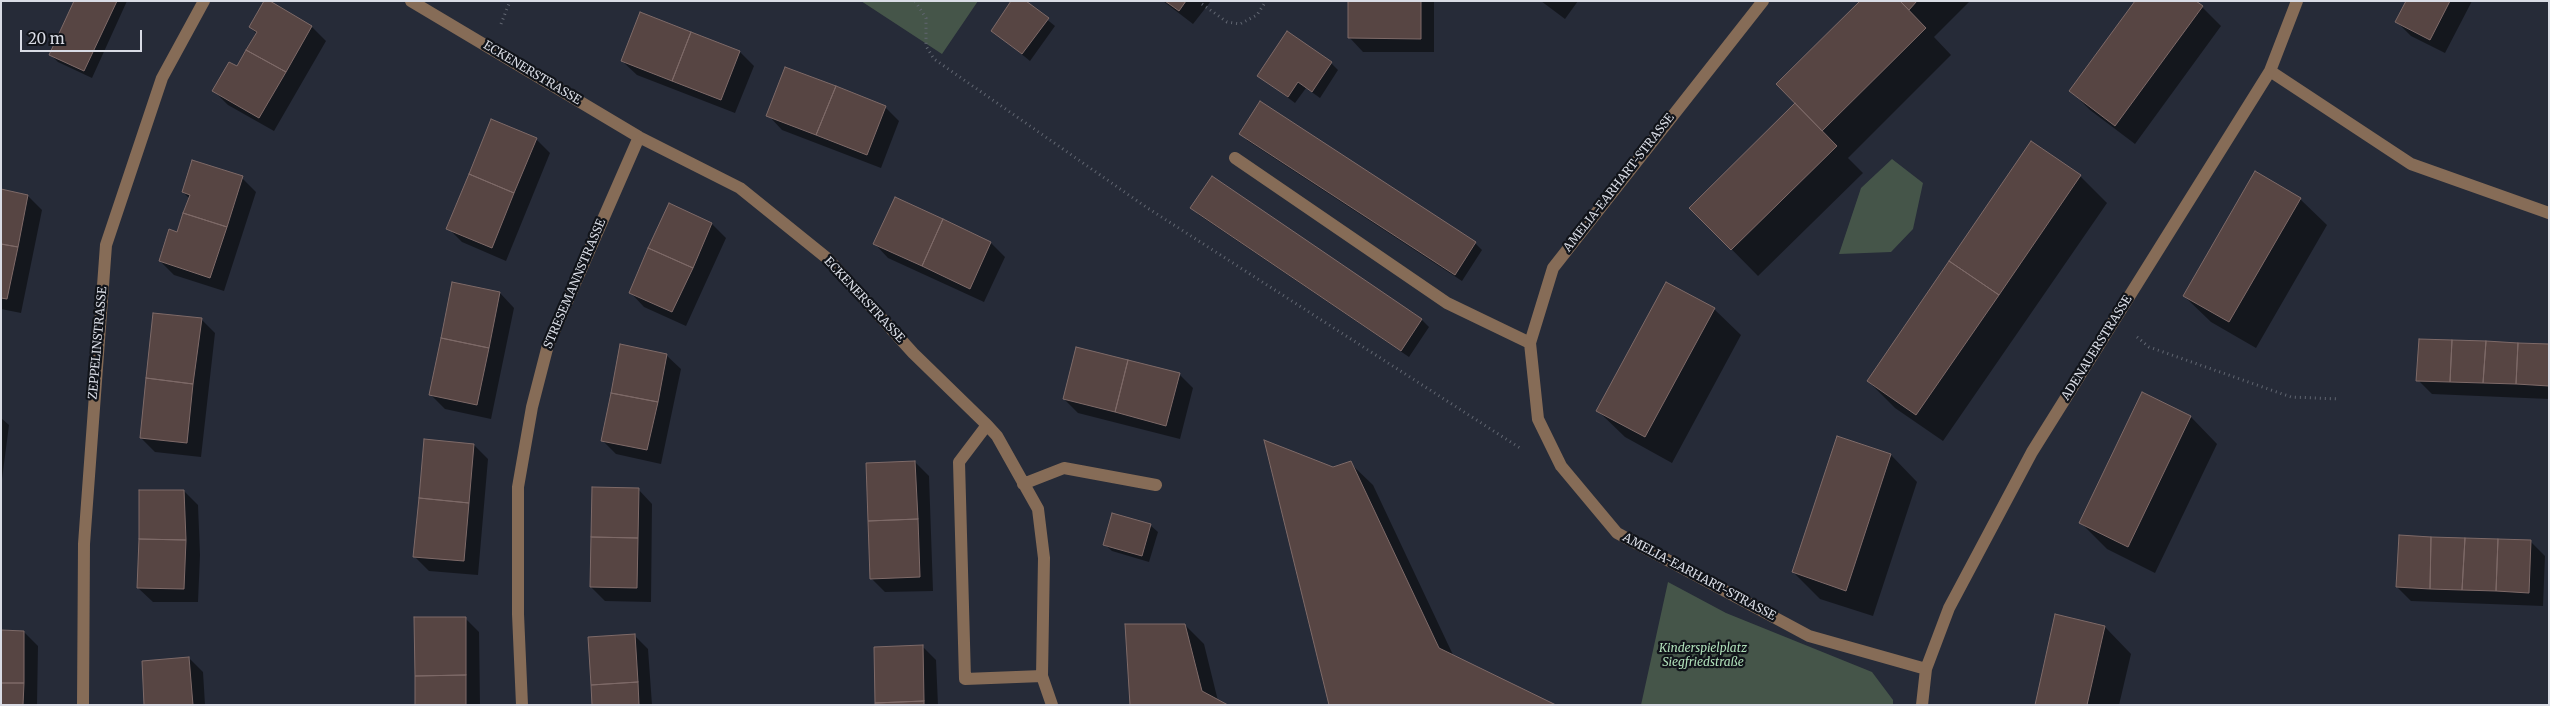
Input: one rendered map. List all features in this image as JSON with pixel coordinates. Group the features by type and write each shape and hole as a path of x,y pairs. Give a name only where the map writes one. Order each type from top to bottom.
{"street":[{"name":"ZEPPELINSTRASSE","path":"83,705 84,544 106,245 162,78 204,1"},
{"name":"ECKENERSTRASSE","path":"410,1 638,137 740,188 828,259 913,353 987,425 996,436 1038,509 1044,558 1042,676 1052,705"},
{"name":"AMELIA-EARHART-STRASSE","path":"1763,1 1553,268 1530,343 1538,419 1561,466 1617,533 1809,636 1926,669"},
{"name":"ADENAUERSTRASSE","path":"1922,705 1926,669 1949,608 2032,452 2270,71 2297,1"},
{"path":"2270,71 2411,164 2549,213"},
{"name":"STRESEMANNSTRASSE","path":"522,705 518,614 518,487 532,407 548,346 638,137"},
{"path":"1235,158 1447,303 1530,343"},
{"path":"987,425 959,462 965,679 1042,676"},
{"path":"1023,484 1064,468 1156,485"},
{"path":"1041,705 1046,690"}],"path":[{"path":"916,1 926,18 926,46 934,59 1146,207 1411,380 1539,460 1561,466"},
{"path":"1202,4 1227,22 1240,24 1257,15 1266,1"},
{"path":"2114,321 2149,347 2291,398 2339,399"}],"green space":[{"path":"861,1 978,1 942,54"},
{"path":"1892,159 1923,183 1913,229 1891,252 1839,254 1861,188"},
{"name":"Kinderspielplatz Siegfriedstraße","path":"1668,582 1726,613 1872,672 1893,700 1893,705 1641,705"}],"building":[{"path":"74,1 117,1 84,71 49,55"},
{"path":"264,1 270,1 312,26 286,72 246,50 257,32 249,27"},
{"path":"1011,1 1026,1 1049,18 1022,54 991,31"},
{"path":"1165,1 1186,1 1179,11"},
{"path":"1348,1 1421,1 1421,39 1348,38"},
{"path":"1860,1 1900,1 1926,28 1822,131 1776,84"},
{"path":"1900,1 1917,1 1909,10"},
{"path":"2135,1 2196,1 2203,6 2115,126 2069,91"},
{"path":"2406,1 2450,1 2430,40 2395,22"},
{"path":"640,12 691,32 672,81 621,61"},
{"path":"1287,31 1332,62 1312,92 1298,82 1288,97 1257,76"},
{"path":"691,32 740,51 721,100 672,81"},
{"path":"246,50 286,72 259,118 212,91 229,62 237,66"},
{"path":"785,67 836,86 816,135 766,116"},
{"path":"836,86 886,106 867,155 816,135"},
{"path":"1260,101 1476,242 1455,275 1239,134"},
{"path":"1795,103 1837,146 1731,250 1689,208"},
{"path":"491,119 537,138 514,193 469,174"},
{"path":"2031,141 2081,175 1999,295 1949,261"},
{"path":"192,160 243,176 227,227 183,213 190,195 182,192"},
{"path":"2255,171 2301,198 2229,322 2183,296"},
{"path":"469,174 514,193 492,248 446,229"},
{"path":"1212,176 1422,319 1401,351 1190,208"},
{"path":"1,189 28,195 18,247 1,244"},
{"path":"895,197 943,219 922,266 873,244"},
{"path":"669,203 712,223 693,268 648,248"},
{"path":"183,213 227,227 210,278 159,261 169,229 177,232"},
{"path":"943,219 991,242 970,289 922,266"},
{"path":"1,244 18,247 7,299 1,298"},
{"path":"648,248 693,268 672,312 629,293"},
{"path":"1949,261 1999,295 1916,415 1867,381"},
{"path":"452,282 500,292 489,348 441,338"},
{"path":"1666,282 1715,308 1645,437 1596,411"},
{"path":"153,313 202,318 193,384 146,378"},
{"path":"441,338 489,348 477,405 429,395"},
{"path":"2419,339 2452,340 2450,382 2416,381"},
{"path":"2452,340 2486,341 2483,383 2450,382"},
{"path":"2486,341 2518,343 2516,384 2483,383"},
{"path":"2518,343 2549,344 2549,386 2516,384"},
{"path":"620,344 667,354 658,402 611,393"},
{"path":"1076,347 1128,360 1115,412 1063,399"},
{"path":"1128,360 1180,373 1166,426 1115,412"},
{"path":"146,378 193,384 187,443 140,438"},
{"path":"2142,392 2191,416 2128,547 2079,523"},
{"path":"611,393 658,402 647,450 601,441"},
{"path":"1837,436 1891,454 1846,591 1792,572"},
{"path":"424,439 474,444 469,503 419,498"},
{"path":"1264,440 1333,467 1351,461 1439,648 1556,705 1329,705"},
{"path":"915,461 918,519 868,521 866,463"},
{"path":"592,487 639,488 638,538 591,537"},
{"path":"139,490 184,490 186,540 139,539"},
{"path":"419,498 469,503 464,561 413,557"},
{"path":"1112,513 1151,524 1142,556 1103,545"},
{"path":"918,519 920,577 870,579 868,521"},
{"path":"2399,535 2431,537 2430,589 2396,587"},
{"path":"591,537 638,538 637,588 590,587"},
{"path":"2431,537 2465,538 2462,590 2430,589"},
{"path":"2465,538 2498,539 2496,591 2462,590"},
{"path":"139,539 186,540 184,589 137,588"},
{"path":"2498,539 2531,540 2529,593 2496,591"},
{"path":"2055,614 2105,626 2087,705 2035,705"},
{"path":"414,617 466,617 466,675 415,676"},
{"path":"1125,624 1185,624 1202,691 1228,705 1130,705"},
{"path":"1,630 24,631 24,683 1,683"},
{"path":"635,634 638,682 591,685 588,637"},
{"path":"923,645 924,701 875,703 874,647"},
{"path":"189,657 193,705 144,705 142,661"},
{"path":"466,675 466,705 415,705 415,676"},
{"path":"638,682 639,705 592,705 591,685"},
{"path":"1,683 24,683 23,705 1,705"},
{"path":"924,701 924,705 875,705 875,703"}]}
